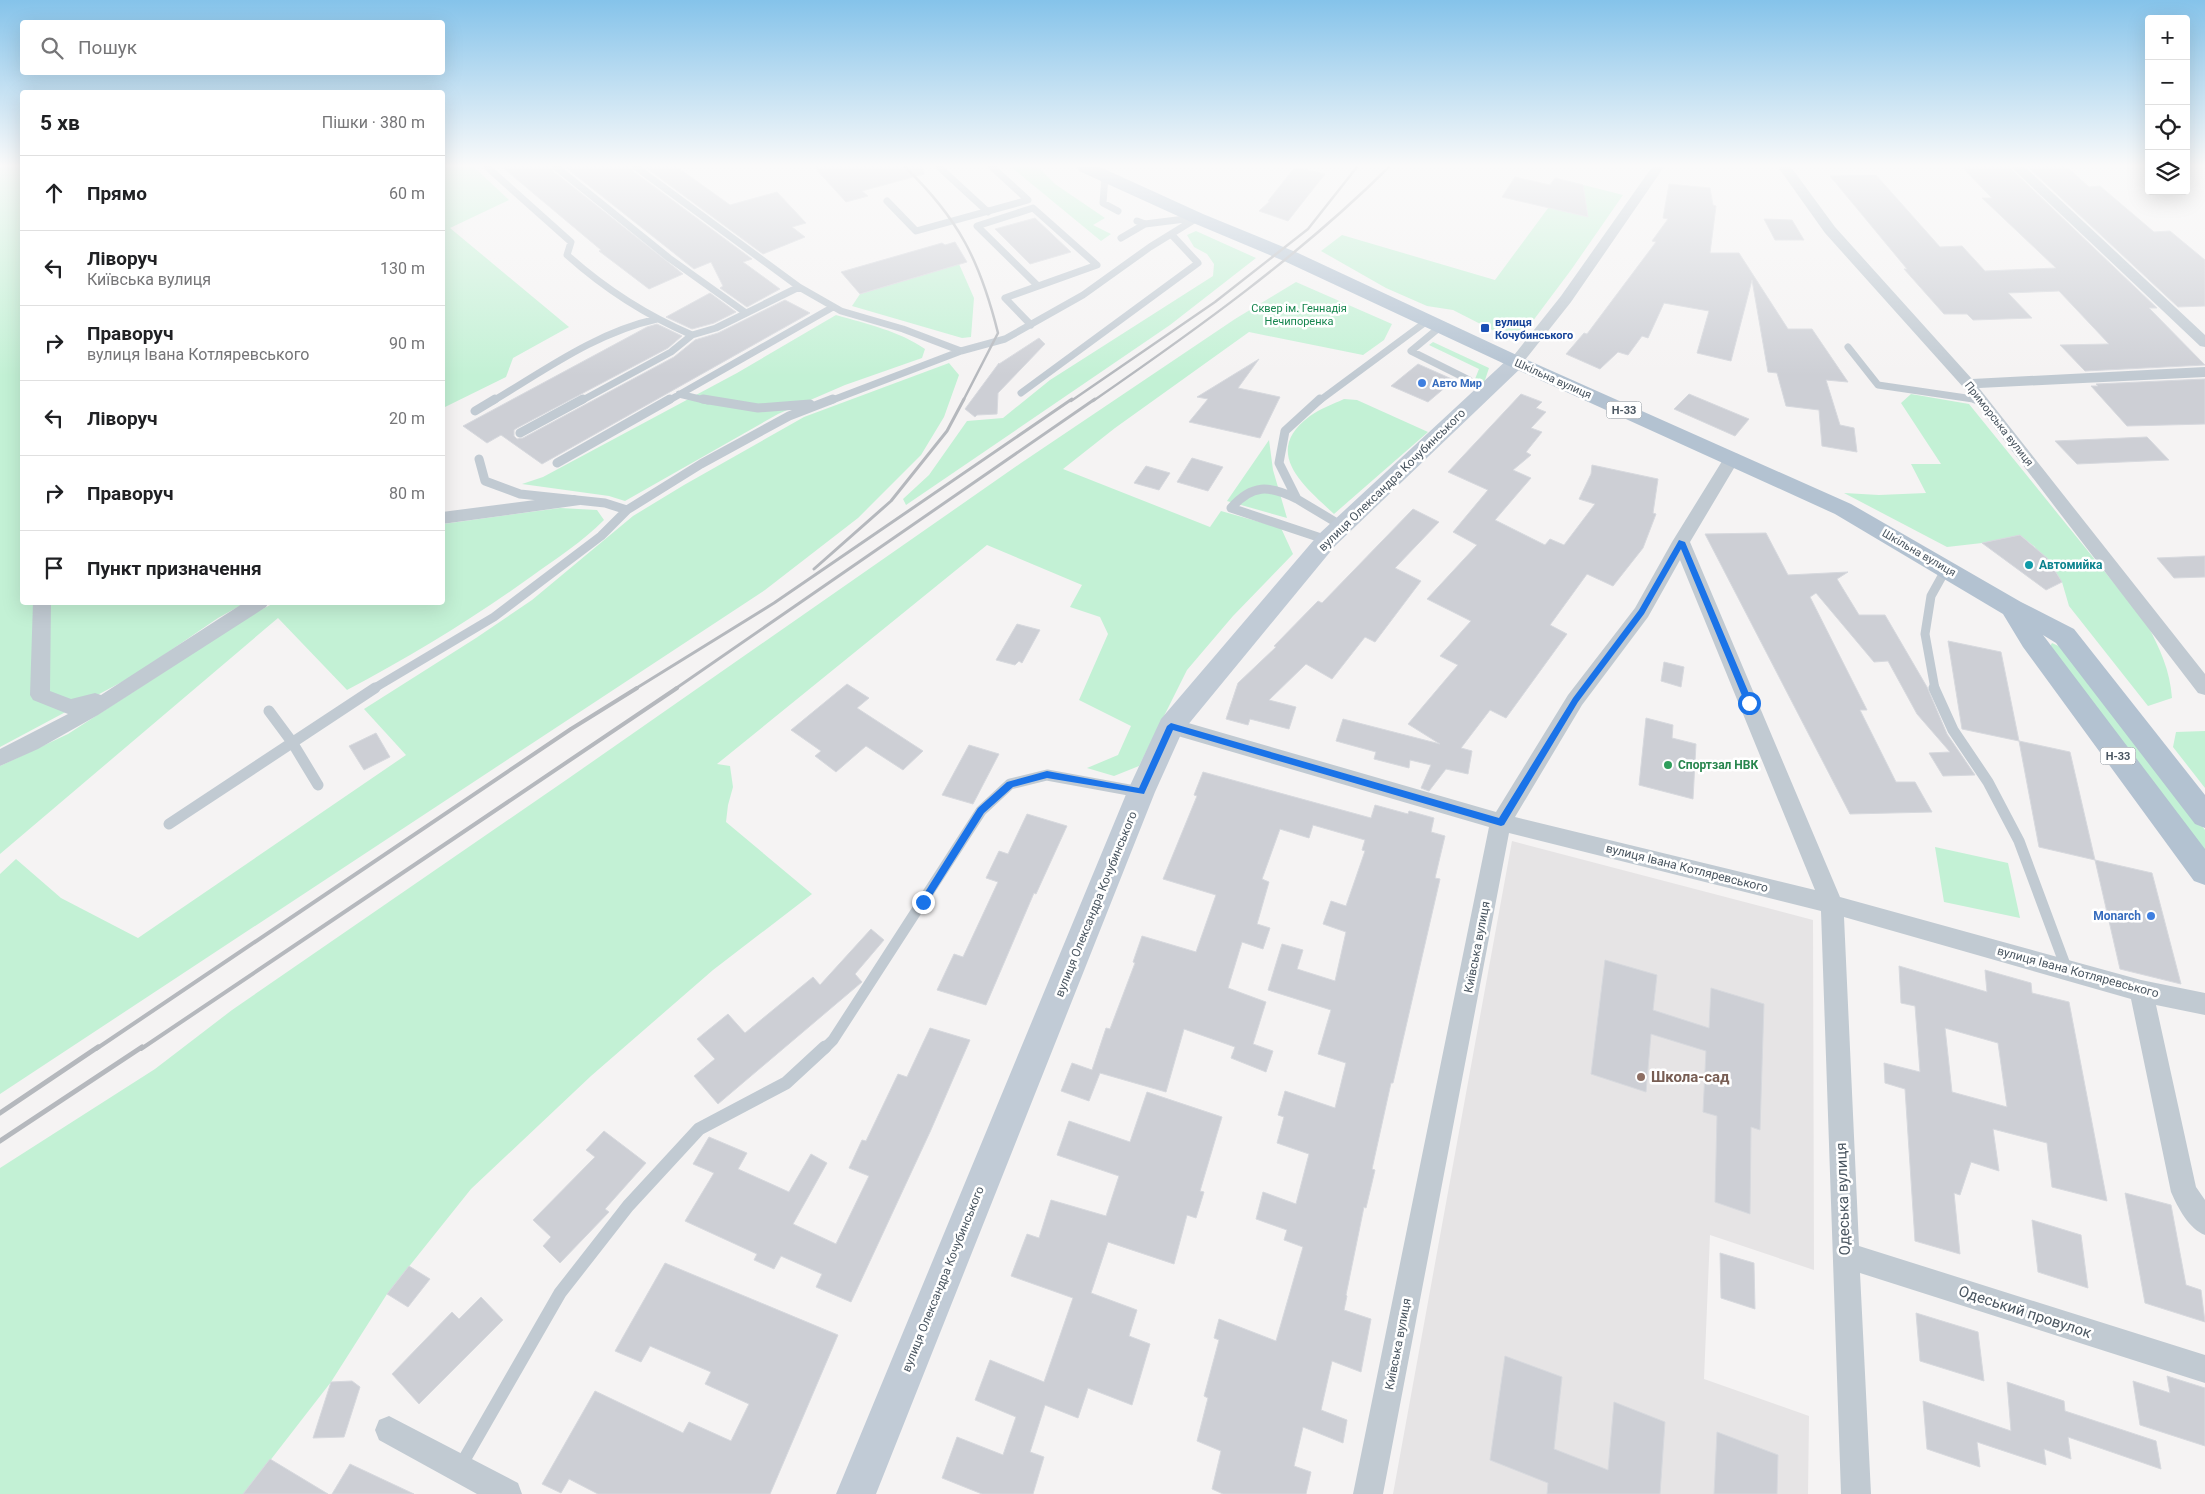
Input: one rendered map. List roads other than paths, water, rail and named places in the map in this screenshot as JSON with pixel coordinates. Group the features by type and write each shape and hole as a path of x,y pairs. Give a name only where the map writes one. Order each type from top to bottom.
{"main road":[{"name":"Шкільна вулиця","path":"1242,237 1291,257 1516,362 1843,509 2012,608"},
{"name":"Н-33","path":"2012,608 2066,636 2205,816"},
{"name":"Н-33","path":"2012,608 2032,640 2205,872"}],"street":[{"name":"вулиця Олександра Кочубинського","path":"856,1494 1142,792 1171,726 1334,533 1516,362 1566,299 1609,237"},
{"name":"Приморська вулиця","path":"1836,237 1968,384 2205,688"},
{"path":"2091,237 2205,343"},
{"path":"1968,384 2205,372"},
{"name":"Київська вулиця","path":"1368,1494 1501,822 1575,700 1642,612 1681,542 1732,458"},
{"path":"445,517 468,512 513,509 551,502 574,501"},
{"path":"1681,542 1832,904"},
{"path":"42,605 40,695 70,707 122,692"},
{"path":"0,758 33,743 122,692 224,623 255,605"},
{"path":"2032,640 2041,634 2066,636"},
{"name":"вулиця Івана Котляревського","path":"1171,726 1501,822 1832,904 2141,991 2205,1004"},
{"name":"Одеська вулиця","path":"1832,904 1856,1494"},
{"path":"2141,991 2184,1192 2205,1222"},
{"name":"Одеський провулок","path":"1845,1255 2205,1369"},
{"path":"389,1430 508,1494"}],"lane":[{"path":"566,237 571,242 567,255 599,284 633,307 692,335"},
{"path":"643,237 746,314"},
{"path":"729,237 799,287 841,311 903,329 961,351"},
{"path":"988,237 1038,286"},
{"path":"1031,325 1005,298 1097,265 1066,237"},
{"path":"169,824 356,700 494,618 601,536 627,510 701,464 789,416 961,351 1005,339 1083,295 1168,237"},
{"path":"1020,393 1198,263 1174,237"},
{"path":"520,433 671,352 692,335 716,328 799,287"},
{"path":"557,463 833,307"},
{"path":"475,411 601,337 634,324 657,319"},
{"path":"1434,324 1411,351 1469,380 1483,393"},
{"path":"1297,499 1279,464 1285,431 1327,393 1434,324"},
{"path":"1848,347 1878,385 1980,400"},
{"path":"678,394 715,402 758,408 821,403"},
{"path":"479,459 485,481 520,494 605,503 627,510"},
{"path":"1259,490 1281,491 1297,499 1334,533 1231,508 1243,495 1259,490"},
{"path":"1946,568 1931,596 1925,634 1935,692 1953,730 1988,782 2019,841 2068,970"},
{"path":"269,711 292,742 318,785"},
{"path":"460,1468 560,1293 628,1206 699,1129 786,1083 833,1040 981,810 1010,784 1047,775 1142,792"}],"railway":[{"path":"962,237 983,284 998,333 963,401"},
{"path":"1071,401 1215,302 1298,237"},
{"path":"1093,401 1209,319 1312,237"},
{"path":"814,569 891,501 947,431 964,399"},
{"path":"635,689 774,603 1072,399"},
{"path":"675,689 1095,399"},
{"path":"96,1049 571,729 637,688"},
{"path":"141,1049 677,688"},
{"path":"0,1113 98,1047"},
{"path":"0,1141 142,1047"}],"place":[{"name":"вулиця Кочубинського","path":"1485,328"},
{"name":"Авто Мир","path":"1422,383"},
{"name":"Автомийка","path":"2029,565"},
{"name":"Спортзал НВК","path":"1668,765"},
{"name":"Monarch","path":"2151,916"},
{"name":"Школа-сад","path":"1641,1077"}],"park label":[{"name":"Сквер ім. Геннадія Нечипоренка","path":"1299,314"}]}
